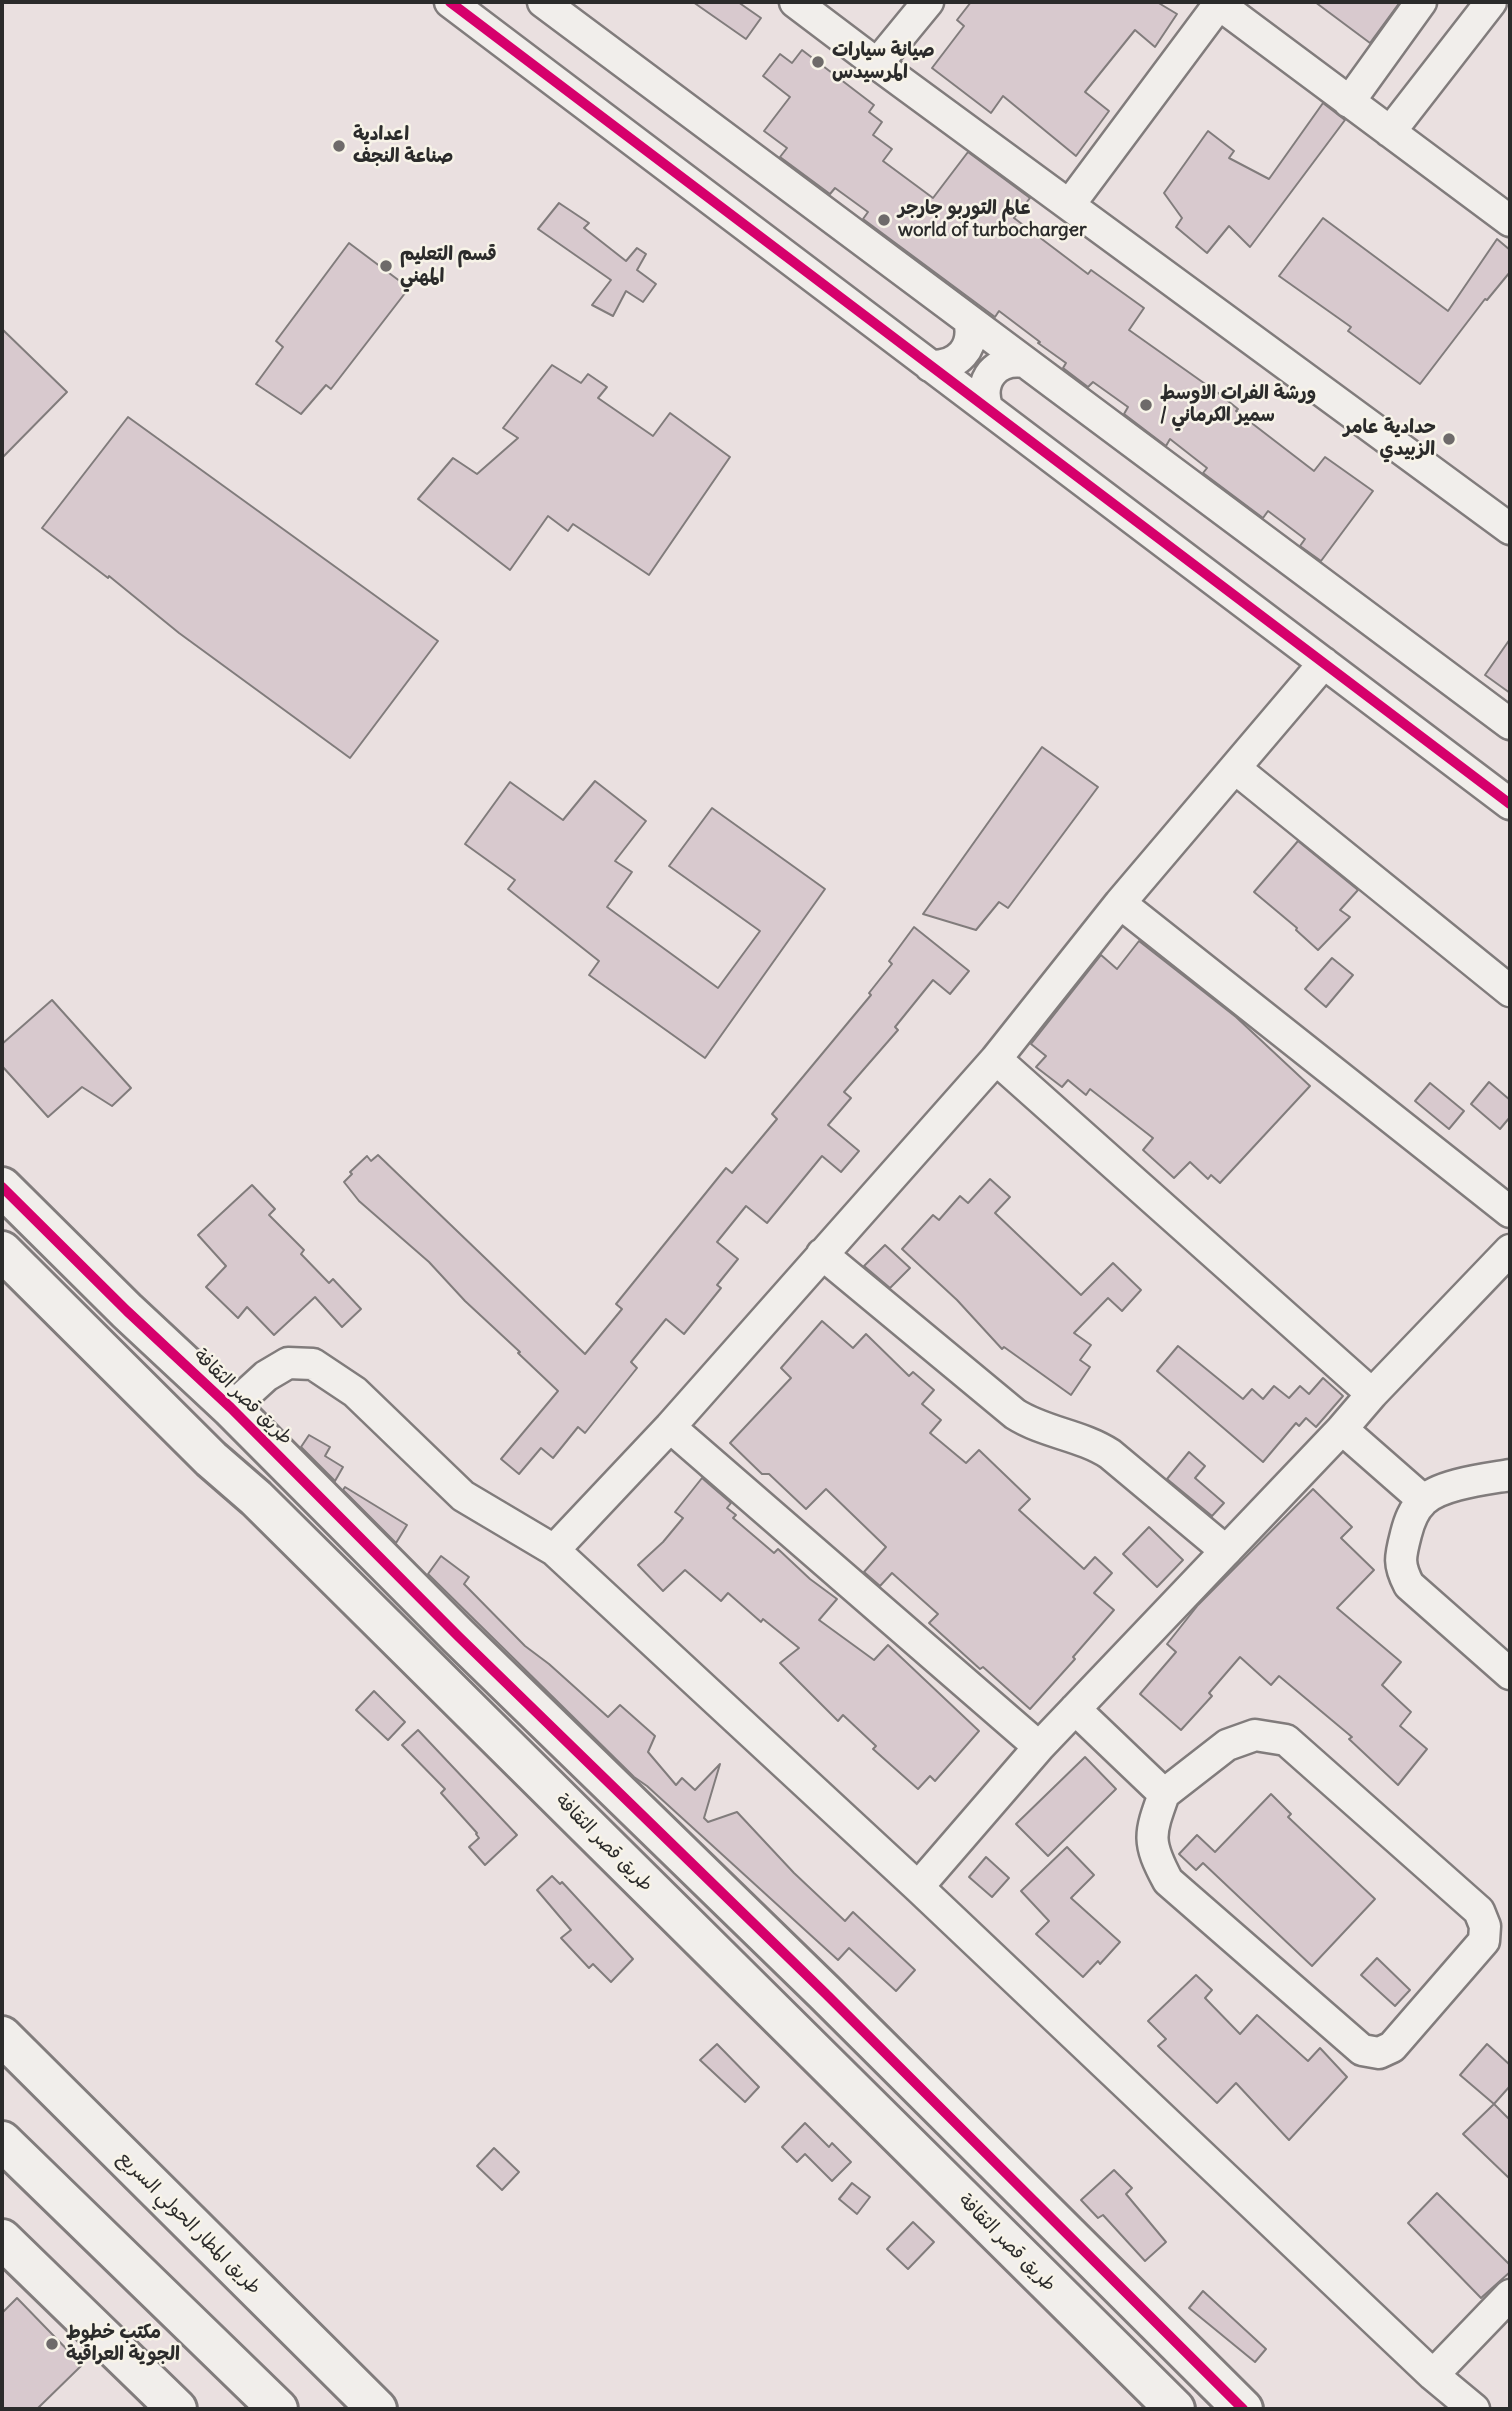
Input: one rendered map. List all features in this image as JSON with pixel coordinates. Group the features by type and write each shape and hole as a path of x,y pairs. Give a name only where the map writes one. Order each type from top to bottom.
{"main road":[{"name":"طريق قصر الثقافة","path":"2,1187 127,1311 231,1408 458,1636 835,2003 1243,2409"},
{"name":"طريق قصر الثقافة","path":"2,1251 211,1459 256,1498 1175,2409"},
{"name":"طريق المطار الحولي السريع","path":"2,2036 377,2409"},
{"path":"2,2141 278,2409"},
{"path":"2,2239 177,2409"}],"street":[{"path":"450,2 1510,804"},
{"path":"543,2 1510,724"},
{"path":"795,2 1510,529"},
{"path":"877,64 928,2"},
{"path":"1349,102 1421,2"},
{"path":"1390,132 1491,2"},
{"path":"1070,204 1217,3 1510,221"},
{"path":"930,366 948,364 963,355 971,338 969,320"},
{"path":"987,407 984,389 991,373 1006,362 1024,362"},
{"path":"554,1550 670,1427 996,1059 1119,903 1324,663"},
{"path":"1236,769 1510,991"},
{"path":"1119,903 1510,1212"},
{"path":"996,1059 1372,1394"},
{"path":"918,1887 1075,1709 1510,1251"},
{"path":"822,1254 1015,1414 1037,1427 1090,1443 1110,1454 1226,1551"},
{"path":"231,1408 266,1376 289,1363 313,1364 355,1392 463,1496 554,1550 918,1887 1433,2375 1474,2409"},
{"path":"670,1427 1040,1747"},
{"path":"1342,1429 1423,1500"},
{"path":"1510,1475 1443,1490 1423,1500 1411,1517 1401,1551 1400,1568 1409,1585 1510,1674"},
{"path":"1075,1709 1164,1794"},
{"path":"1255,1735 1286,1740 1479,1911 1485,1926 1484,1941 1392,2047 1379,2053 1363,2050 1168,1881 1153,1853 1151,1829 1164,1794 1227,1745 1255,1735"},
{"path":"1433,2375 1510,2295"}],"building":[{"path":"693,2 738,2 761,18 746,39"},
{"path":"971,2 1157,2 1177,14 1155,47 1135,30 1085,92 1109,111 1076,156 1003,96 991,113 932,68 964,26 957,20"},
{"path":"1315,2 1400,2 1370,43"},
{"path":"802,50 874,105 869,112 882,122 873,135 892,149 883,161 933,198 968,152 1030,198 1014,218 1088,274 1091,270 1144,308 1129,330 1218,393 1238,409 1236,411 1314,471 1325,457 1373,491 1321,561 1300,546 1305,539 1268,511 1263,518 1203,473 1207,468 1170,439 1166,446 1124,414 1128,407 1093,382 1088,387 1063,368 1066,363 999,311 995,317 863,219 868,212 835,188 830,194 780,157 787,148 764,131 790,97 763,76 780,54 792,63"},
{"path":"1323,103 1345,120 1250,247 1229,226 1207,253 1176,227 1182,218 1164,193 1208,131 1234,151 1229,158 1269,179"},
{"path":"559,203 589,223 584,228 626,261 637,248 646,254 637,270 656,284 643,302 626,291 613,316 592,305 611,280 538,229"},
{"path":"1323,218 1448,311 1497,239 1510,250 1510,272 1487,300 1485,299 1420,384 1348,331 1351,327 1279,276"},
{"path":"349,243 409,288 331,389 326,385 301,414 256,384 283,347 276,341"},
{"path":"2,329 67,392 2,458"},
{"path":"552,365 581,383 588,374 607,387 598,398 653,436 670,413 730,457 649,575 573,524 568,531 548,516 510,570 418,499 453,458 477,474 518,438 503,428"},
{"path":"128,417 438,641 350,758 179,633 109,576 108,578 42,528"},
{"path":"1510,639 1510,693 1485,675"},
{"path":"1042,747 1098,787 1008,908 999,902 976,930 923,914"},
{"path":"595,781 646,821 615,861 632,872 607,907 718,988 760,931 669,866 712,808 825,889 705,1058 589,975 599,961 508,889 515,880 465,844 510,782 563,820"},
{"path":"1298,841 1358,890 1340,910 1350,917 1318,950 1296,930 1297,928 1254,892"},
{"path":"914,927 969,971 950,994 933,980 895,1027 898,1030 844,1092 851,1098 828,1125 859,1151 841,1172 822,1156 767,1223 746,1206 717,1242 738,1259 717,1285 721,1288 684,1334 666,1319 631,1362 637,1368 585,1433 578,1427 553,1458 541,1448 519,1474 501,1459 558,1391 465,1301 429,1262 359,1201 344,1182 352,1174 350,1172 367,1156 371,1161 378,1155 585,1354 622,1309 616,1304 726,1168 732,1173 777,1119 772,1114 871,995 869,993 892,964 889,961"},
{"path":"1139,941 1236,1017 1310,1086 1220,1183 1211,1175 1208,1179 1190,1162 1174,1178 1143,1150 1153,1138 1090,1089 1086,1095 1068,1080 1062,1087 1036,1067 1046,1056 1031,1044 1101,955 1117,969"},
{"path":"1332,958 1353,975 1326,1007 1305,989"},
{"path":"52,1000 131,1088 112,1106 82,1087 48,1117 2,1066 2,1044"},
{"path":"1489,1082 1510,1100 1510,1117 1500,1129 1471,1104"},
{"path":"1430,1083 1464,1111 1449,1129 1415,1101"},
{"path":"990,1179 1010,1197 995,1213 1081,1295 1113,1263 1141,1290 1122,1311 1108,1298 1074,1333 1091,1345 1080,1360 1090,1367 1071,1395 1004,1347 1002,1349 957,1300 902,1249 933,1215 939,1220 960,1196 968,1203"},
{"path":"252,1185 275,1209 269,1215 304,1250 301,1254 329,1283 333,1279 361,1309 342,1327 315,1297 274,1335 247,1307 238,1318 206,1287 226,1266 198,1235"},
{"path":"885,1245 910,1268 890,1288 864,1266"},
{"path":"822,1321 853,1348 866,1334 909,1376 913,1372 934,1390 922,1404 941,1420 930,1433 966,1463 979,1450 1030,1499 1019,1510 1084,1569 1095,1557 1112,1573 1094,1593 1114,1610 1030,1709 929,1623 938,1614 892,1573 880,1586 864,1572 886,1547 826,1489 806,1509 769,1474 762,1474 730,1443 791,1378 781,1368"},
{"path":"1178,1346 1243,1399 1252,1389 1263,1399 1274,1386 1289,1398 1300,1386 1309,1394 1323,1378 1343,1396 1316,1427 1306,1418 1299,1426 1296,1423 1263,1462 1157,1371"},
{"path":"309,1435 330,1447 325,1456 343,1467 335,1481 301,1447"},
{"path":"1189,1452 1205,1466 1195,1478 1224,1503 1212,1516 1167,1479"},
{"path":"702,1478 731,1503 727,1508 736,1515 733,1518 774,1553 778,1549 810,1579 837,1599 819,1620 874,1660 888,1645 979,1731 935,1781 930,1776 918,1789 873,1749 876,1746 843,1715 838,1721 780,1663 799,1648 763,1619 761,1622 728,1593 721,1601 685,1570 663,1591 638,1565 663,1542 683,1518 675,1512"},
{"path":"345,1487 407,1525 396,1543 343,1490"},
{"path":"1313,1489 1352,1527 1341,1538 1374,1570 1337,1608 1401,1662 1382,1685 1411,1712 1400,1726 1427,1749 1398,1785 1349,1739 1352,1737 1279,1676 1271,1685 1240,1657 1209,1693 1212,1696 1181,1730 1140,1694 1176,1652 1167,1644 1198,1605"},
{"path":"1149,1527 1183,1560 1157,1587 1123,1554"},
{"path":"441,1556 469,1577 464,1584 525,1646 608,1717 620,1705 655,1736 648,1752 676,1785 682,1778 695,1790 720,1764 704,1818 708,1822 737,1812 794,1873 845,1921 853,1912 915,1970 896,1991 849,1948 838,1960 634,1777 428,1574"},
{"path":"374,1691 405,1722 388,1740 356,1710"},
{"path":"418,1730 517,1835 485,1865 469,1847 479,1838 477,1833 441,1793 445,1789 402,1745"},
{"path":"1085,1757 1116,1789 1048,1856 1016,1824"},
{"path":"1271,1794 1291,1814 1288,1817 1375,1899 1312,1966 1203,1863 1196,1870 1179,1854 1197,1835 1215,1852"},
{"path":"1067,1847 1094,1875 1071,1898 1120,1942 1100,1964 1098,1961 1083,1977 1036,1934 1049,1921 1021,1891"},
{"path":"986,1857 1009,1878 992,1897 969,1877"},
{"path":"552,1876 560,1884 562,1882 633,1959 611,1982 593,1964 589,1968 561,1938 571,1930 537,1890"},
{"path":"1377,1958 1410,1990 1395,2006 1361,1975"},
{"path":"1196,1975 1212,1990 1205,1998 1240,2034 1257,2015 1308,2061 1320,2048 1347,2077 1289,2140 1236,2083 1217,2103 1158,2046 1166,2039 1148,2021"},
{"path":"717,2044 759,2087 745,2102 700,2060"},
{"path":"1487,2044 1510,2065 1510,2086 1494,2104 1460,2075"},
{"path":"1494,2104 1510,2120 1510,2179 1463,2134"},
{"path":"805,2123 829,2147 832,2143 851,2162 832,2181 805,2154 797,2162 782,2147"},
{"path":"494,2148 519,2172 502,2190 477,2166"},
{"path":"1114,2170 1132,2188 1126,2194 1166,2242 1145,2261 1103,2215 1098,2218 1081,2200"},
{"path":"852,2183 870,2197 857,2214 839,2199"},
{"path":"1437,2193 1510,2265 1510,2272 1481,2298 1408,2223"},
{"path":"913,2222 934,2242 908,2269 887,2249"},
{"path":"1203,2291 1266,2349 1255,2362 1189,2308"},
{"path":"17,2298 82,2365 37,2409 2,2409 2,2313"}],"cycle path":[{"path":"450,2 1510,804"},
{"path":"2,1187 127,1311 231,1408 458,1636 825,1993 1243,2409"}],"place":[{"name":"صيانة سيارات المرسيدس","path":"818,62"},
{"name":"اعدادية صناعة النجف","path":"339,146"},
{"name":"عالم التوربو جارجر world of turbocharger","path":"884,220"},
{"name":"قسم التعليم المهني","path":"386,266"},
{"name":"ورشة الفرات الاوسط / سمير الكرماني","path":"1146,405"},
{"name":"حدادية عامر الزبيدي","path":"1449,439"},
{"name":"مكتب خطوط الجوية العراقية","path":"52,2344"}]}
